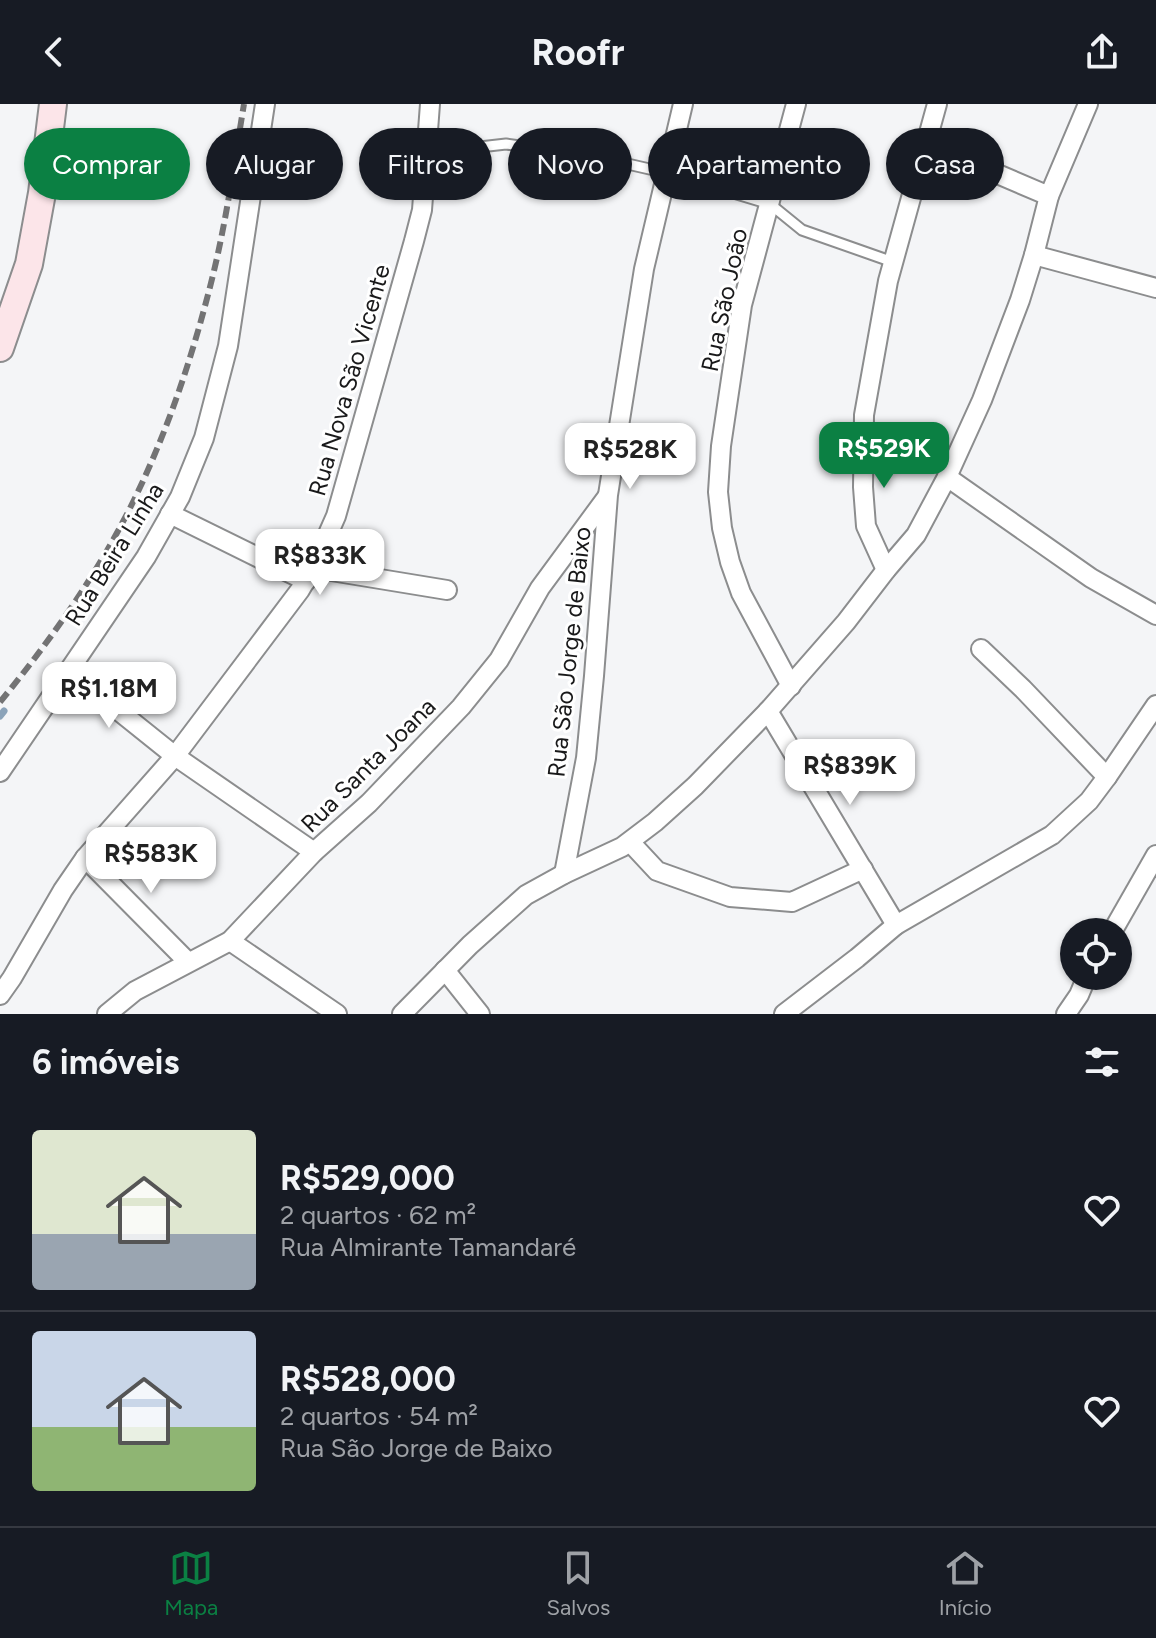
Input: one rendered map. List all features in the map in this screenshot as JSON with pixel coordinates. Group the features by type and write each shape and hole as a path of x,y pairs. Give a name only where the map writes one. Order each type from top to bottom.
{"street":[{"path":"0,348 29,264 53,104"},
{"name":"Rua Beira Linha","path":"0,772 146,557 180,497 204,438 228,346 265,104"},
{"name":"Rua Nova São Vicente","path":"429,128 430,104"},
{"name":"Rua São Jorge de Baixo","path":"677,128 683,104"},
{"name":"Rua São João","path":"791,686 741,593 722,528 718,492 721,446 742,305 796,104"},
{"path":"931,128 937,104"},
{"path":"402,1014 470,945 526,895 630,842 695,786 791,686 916,535 982,400 1020,300 1049,196 1088,104"},
{"path":"1004,177 1049,196"},
{"name":"Rua Nova São Vicente","path":"0,995 85,858 175,756 309,574 336,516 423,200"},
{"name":"Rua São Jorge de Baixo","path":"564,874 586,758 608,495 644,269 661,200"},
{"path":"886,570 866,526 864,415 888,281 911,200"},
{"path":"1034,255 1156,288"},
{"path":"947,477 1091,578 1156,615"},
{"name":"Rua Santa Joana","path":"107,1014 135,991 230,941 314,852 369,803 461,707 499,660 540,588 608,495"},
{"path":"170,514 309,574 447,590"},
{"path":"981,649 1107,777"},
{"path":"69,671 175,756 314,852"},
{"path":"784,1014 896,925 1052,835 1089,801 1156,705"},
{"path":"768,711 896,925"},
{"path":"630,842 657,871 730,897 792,902 863,869"},
{"path":"1120,918 1156,855"},
{"path":"85,858 188,962"},
{"path":"230,941 337,1014"},
{"path":"445,970 480,1014"},
{"path":"1066,1014 1081,990"}],"lane":[{"path":"492,146 506,144 597,157 648,169"},
{"path":"757,200 770,204 802,230 893,262"}],"waterway":[{"path":"0,716 4,711"}],"railway":[{"path":"0,702 56,630 90,579 134,500 158,447 196,339 211,283 244,104"}]}
